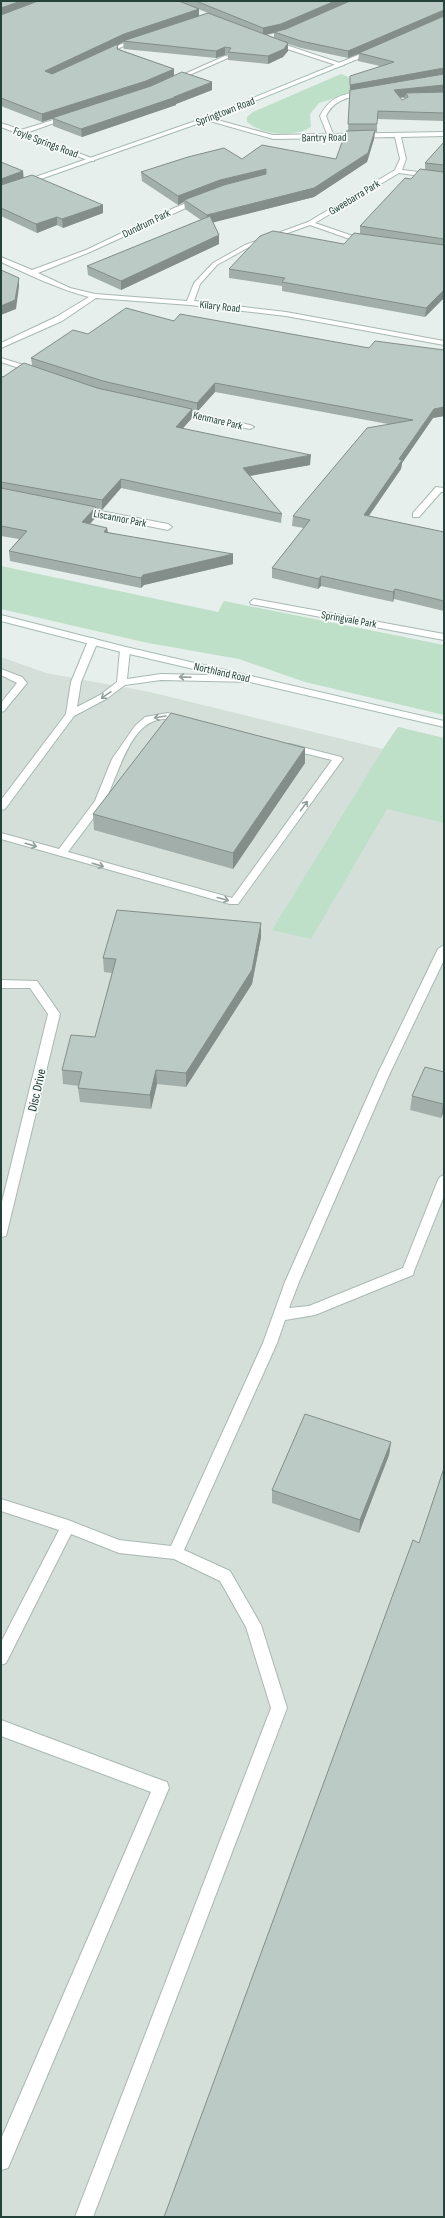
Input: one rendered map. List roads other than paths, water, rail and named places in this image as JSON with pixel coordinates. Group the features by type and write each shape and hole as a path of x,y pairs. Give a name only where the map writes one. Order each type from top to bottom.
{"street":[{"path":"276,36 270,40 341,65"},
{"path":"100,55 142,38"},
{"name":"Springtown Road","path":"1,191 206,119 376,50"},
{"path":"170,82 227,58"},
{"path":"331,137 323,116 329,104 346,96 374,90"},
{"path":"403,105 398,100 444,96"},
{"path":"22,132 74,115"},
{"name":"Bantry Road","path":"206,119 261,135 331,137 444,134"},
{"name":"Foyle Springs Road","path":"1,125 92,160"},
{"path":"398,135 403,159 398,171 444,177"},
{"name":"Gweebarra Park","path":"190,303 197,283 215,264 247,246 310,223 398,171"},
{"name":"Dundrum Park","path":"32,273 88,251 176,209 208,196"},
{"name":"Gweebarra Park","path":"310,223 349,237 371,241"},
{"name":"Kilary Road","path":"1,259 68,288 94,296 190,303 286,314 444,343"},
{"path":"1,346 59,319 94,296"},
{"path":"1,360 45,375"},
{"name":"Kenmare Park","path":"168,409 250,427"},
{"path":"416,515 442,487"},
{"name":"Liscannor Park","path":"69,508 168,527"},
{"name":"Springvale Park","path":"254,602 444,637"},
{"name":"Northland Road","path":"1,618 125,650 444,724"},
{"path":"71,714 76,682 93,641"},
{"path":"122,683 125,650"},
{"path":"1,672 19,679 22,684 1,709"},
{"path":"1,807 71,714 103,697 122,683 161,677 252,679"},
{"path":"61,854 100,801 118,759 138,728 148,719 168,716 199,724"},
{"path":"1,836 234,902 338,759 276,744"},
{"path":"175,1553 270,1343 279,1315 384,1073 444,949"},
{"name":"Disc Drive","path":"1,984 33,984 54,1014 1,1232"},
{"path":"279,1315 310,1311 408,1271 444,1180"},
{"path":"1,1505 68,1526 119,1546 175,1553 225,1576 253,1625 279,1708 84,2217"},
{"path":"1,1658 68,1526"},
{"path":"1,1728 161,1788 1,2161"}]}
